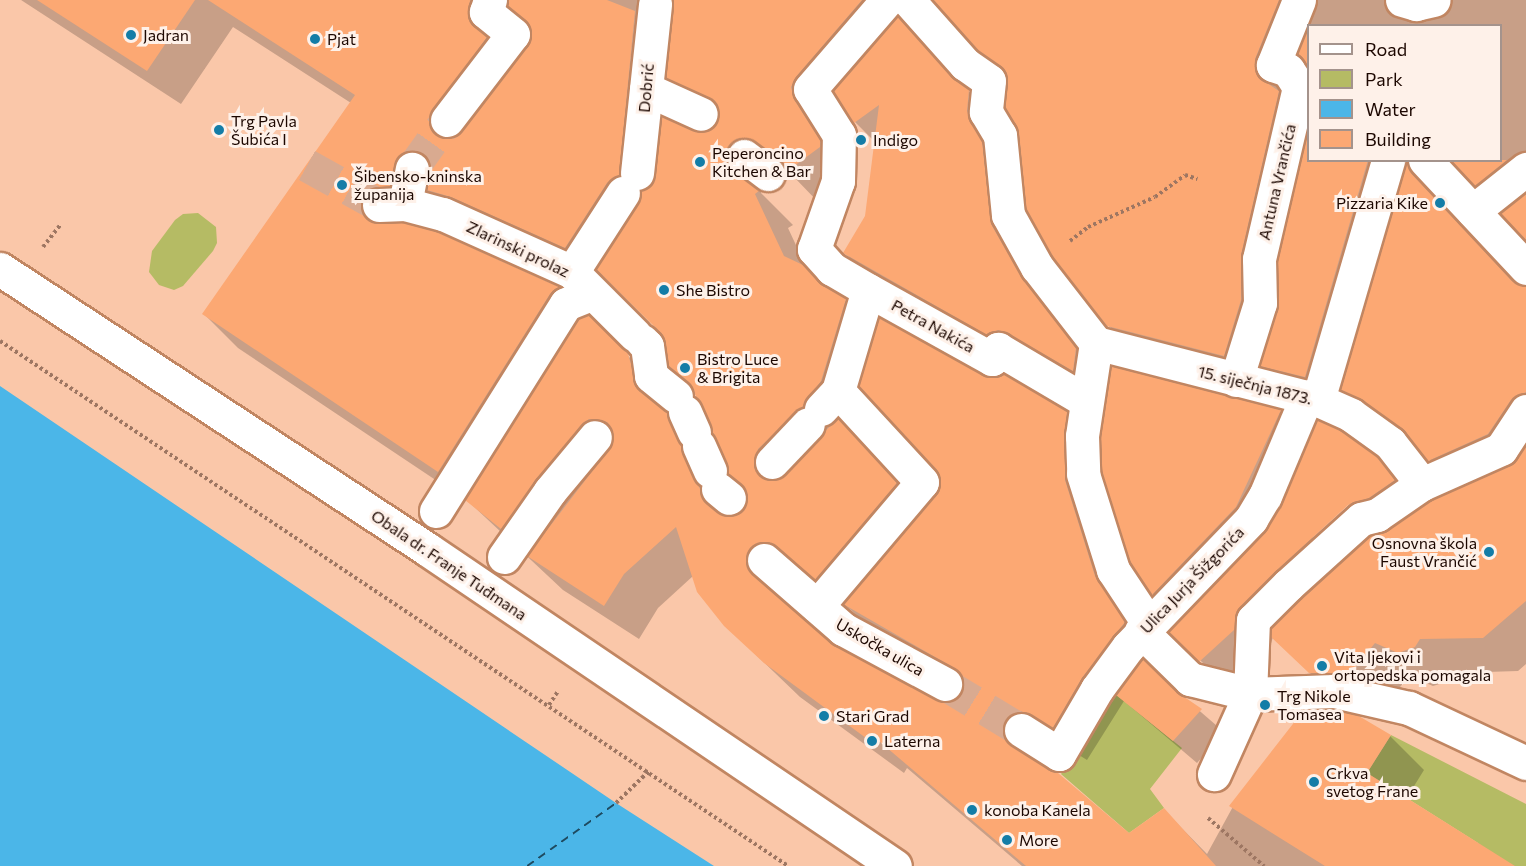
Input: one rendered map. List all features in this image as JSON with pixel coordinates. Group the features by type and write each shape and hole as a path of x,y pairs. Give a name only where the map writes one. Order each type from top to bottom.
{"street":[{"path":"447,120 513,34 486,12 490,0"},
{"path":"772,462 822,408 868,290 832,269 814,249 808,226 838,181 839,135 810,89 887,0"},
{"path":"908,0 965,64 989,81 986,112 999,135 1008,215 1037,267 1096,343 1082,436 1083,474 1092,512 1113,570 1145,627 1190,679 1250,694 1334,691 1409,708 1526,763"},
{"name":"Antuna Vrančića","path":"1236,380 1260,303 1259,259 1299,87 1298,70 1273,64 1299,0"},
{"path":"1402,0 1416,4 1434,0"},
{"path":"1438,24 1444,0"},
{"name":"Dobrić","path":"582,283 630,183 646,89 655,4"},
{"path":"646,89 701,114"},
{"name":"Ulica Jurja Šižgorića","path":"1021,730 1059,754 1097,689 1145,627 1251,519 1265,496 1312,398 1387,162"},
{"path":"1427,162 1526,268"},
{"name":"Zlarinski prolaz","path":"412,169 392,205 443,214 582,283 647,346 695,440"},
{"path":"1473,212 1526,169"},
{"name":"Obala dr. Franje Tuđmana","path":"0,269 427,549 895,866"},
{"path":"436,511 566,304 582,283"},
{"name":"Petra Nakića","path":"868,290 992,359 998,349 1086,401"},
{"name":"15. siječnja 1873.","path":"1096,343 1312,398 1351,415 1390,443 1422,484"},
{"path":"817,606 922,482 822,408"},
{"path":"1214,774 1250,694 1253,620 1361,519 1377,515 1422,484 1501,449 1526,411"},
{"path":"504,557 550,491 595,437"},
{"name":"Uskočka ulica","path":"764,560 843,629 945,684"}],"path":[{"path":"1037,267 1088,227 1155,197 1185,175 1197,179"},
{"path":"0,341 649,771 788,866"},
{"path":"616,803 649,771"},
{"path":"1214,774 1190,802 1264,866"}],"green space":[{"path":"198,213 216,227 217,243 213,251 183,286 174,290 159,285 149,272 152,251 175,220 183,214"},
{"path":"1114,693 1182,748 1150,789 1164,808 1129,833 1061,774"},
{"path":"1391,735 1526,804 1526,866 1473,866 1478,843 1367,773"}],"water":[{"path":"0,386 616,803 714,866 0,866"}],"building":[{"name":"Jadran","path":"37,0 195,0 147,71"},
{"path":"208,0 470,0 468,18 487,37 429,117 435,134 445,139 462,131 528,45 530,27 508,6 508,0 607,0 635,11 619,175 607,183 565,248 451,197 427,190 430,164 416,151 398,157 390,186 370,189 362,197 363,214 371,222 403,223 437,232 559,287 550,294 438,472 202,314 355,95"},
{"path":"673,0 862,0 796,77 791,87 794,99 820,140 820,147 786,172 779,159 747,138 736,139 725,154 732,171 760,190 755,194 784,256 803,265 822,285 846,299 821,381 803,406 758,449 754,468 767,480 778,480 838,418 897,483 815,580 767,542 750,548 747,567 834,645 936,700 954,700 964,684 954,668 843,604 940,486 936,469 859,386 879,318 983,375 993,378 1003,374 1067,411 1065,480 1095,576 1125,622 1082,678 1053,728 1021,711 1005,721 1004,738 1058,773 1129,833 1164,808 1216,866 1026,866 873,736 870,741 764,663 724,626 697,592 676,527 624,574 604,606 527,556 610,448 613,431 607,422 589,419 581,425 501,529 465,500 579,319 589,315 627,351 639,390 667,412 706,503 727,517 736,515 747,502 746,491 728,474 693,389 669,366 661,333 596,269 639,203 641,191 652,184 662,117 702,133 718,121 716,103 666,78"},
{"path":"933,0 1279,0 1255,59 1258,77 1279,91 1241,255 1241,300 1224,356 1107,326 1053,257 1026,209 1019,133 1005,108 1006,73 978,50"},
{"path":"898,16 951,76 969,90 967,111 982,141 991,224 1022,278 1076,348 1073,371 1007,333 998,330 987,335 843,253 865,216 879,105 854,123 833,91"},
{"path":"1307,30 1307,66 1297,55"},
{"path":"1307,133 1307,162 1367,162 1305,377 1260,366 1278,308 1278,261"},
{"path":"1502,160 1507,160 1475,186 1453,162 1502,162"},
{"path":"1407,162 1411,173 1512,281 1526,286 1526,392 1511,400 1488,434 1428,461 1401,428 1341,390"},
{"path":"1526,193 1526,241 1500,213"},
{"path":"1111,366 1281,410 1236,507 1152,595 1130,562 1102,471 1101,437"},
{"path":"1317,420 1342,431 1377,457 1395,480 1369,498 1348,505 1275,572 1240,607 1234,630 1199,662 1169,632 1267,529 1282,503"},
{"path":"1526,445 1526,601 1483,638 1420,639 1415,647 1398,653 1375,643 1349,675 1309,673 1271,637 1271,628 1370,536 1388,530 1431,500 1509,466"},
{"path":"1143,659 1177,692 1202,709 1173,741 1116,695"},
{"name":"Crkva svetog Frane","path":"1332,710 1357,715 1391,735 1367,773 1515,866 1325,866 1229,806 1303,711"}],"ferry route":[{"path":"527,866 616,803"}],"tunnel":[{"path":"412,169 447,120"},
{"path":"307,165 379,205"},
{"path":"945,684 1021,730"}],"place":[{"name":"Jadran","path":"131,35"},
{"name":"Pjat","path":"315,39"},
{"name":"Trg Pavla Šubića I","path":"219,130"},
{"name":"Indigo","path":"861,140"},
{"name":"Peperoncino Kitchen & Bar","path":"700,162"},
{"name":"Šibensko-kninska županija","path":"342,185"},
{"name":"Pizzaria Kike","path":"1440,203"},
{"name":"She Bistro","path":"664,290"},
{"name":"Bistro Luce & Brigita","path":"685,368"},
{"name":"Osnovna škola Faust Vrančić","path":"1489,552"},
{"name":"Vita ljekovi i ortopedska pomagala","path":"1322,666"},
{"name":"Trg Nikole Tomasea","path":"1265,705"},
{"name":"Stari Grad","path":"824,716"},
{"name":"Laterna","path":"872,741"},
{"name":"Crkva svetog Frane","path":"1314,782"},
{"name":"konoba Kanela","path":"972,810"},
{"name":"More","path":"1007,840"}]}
